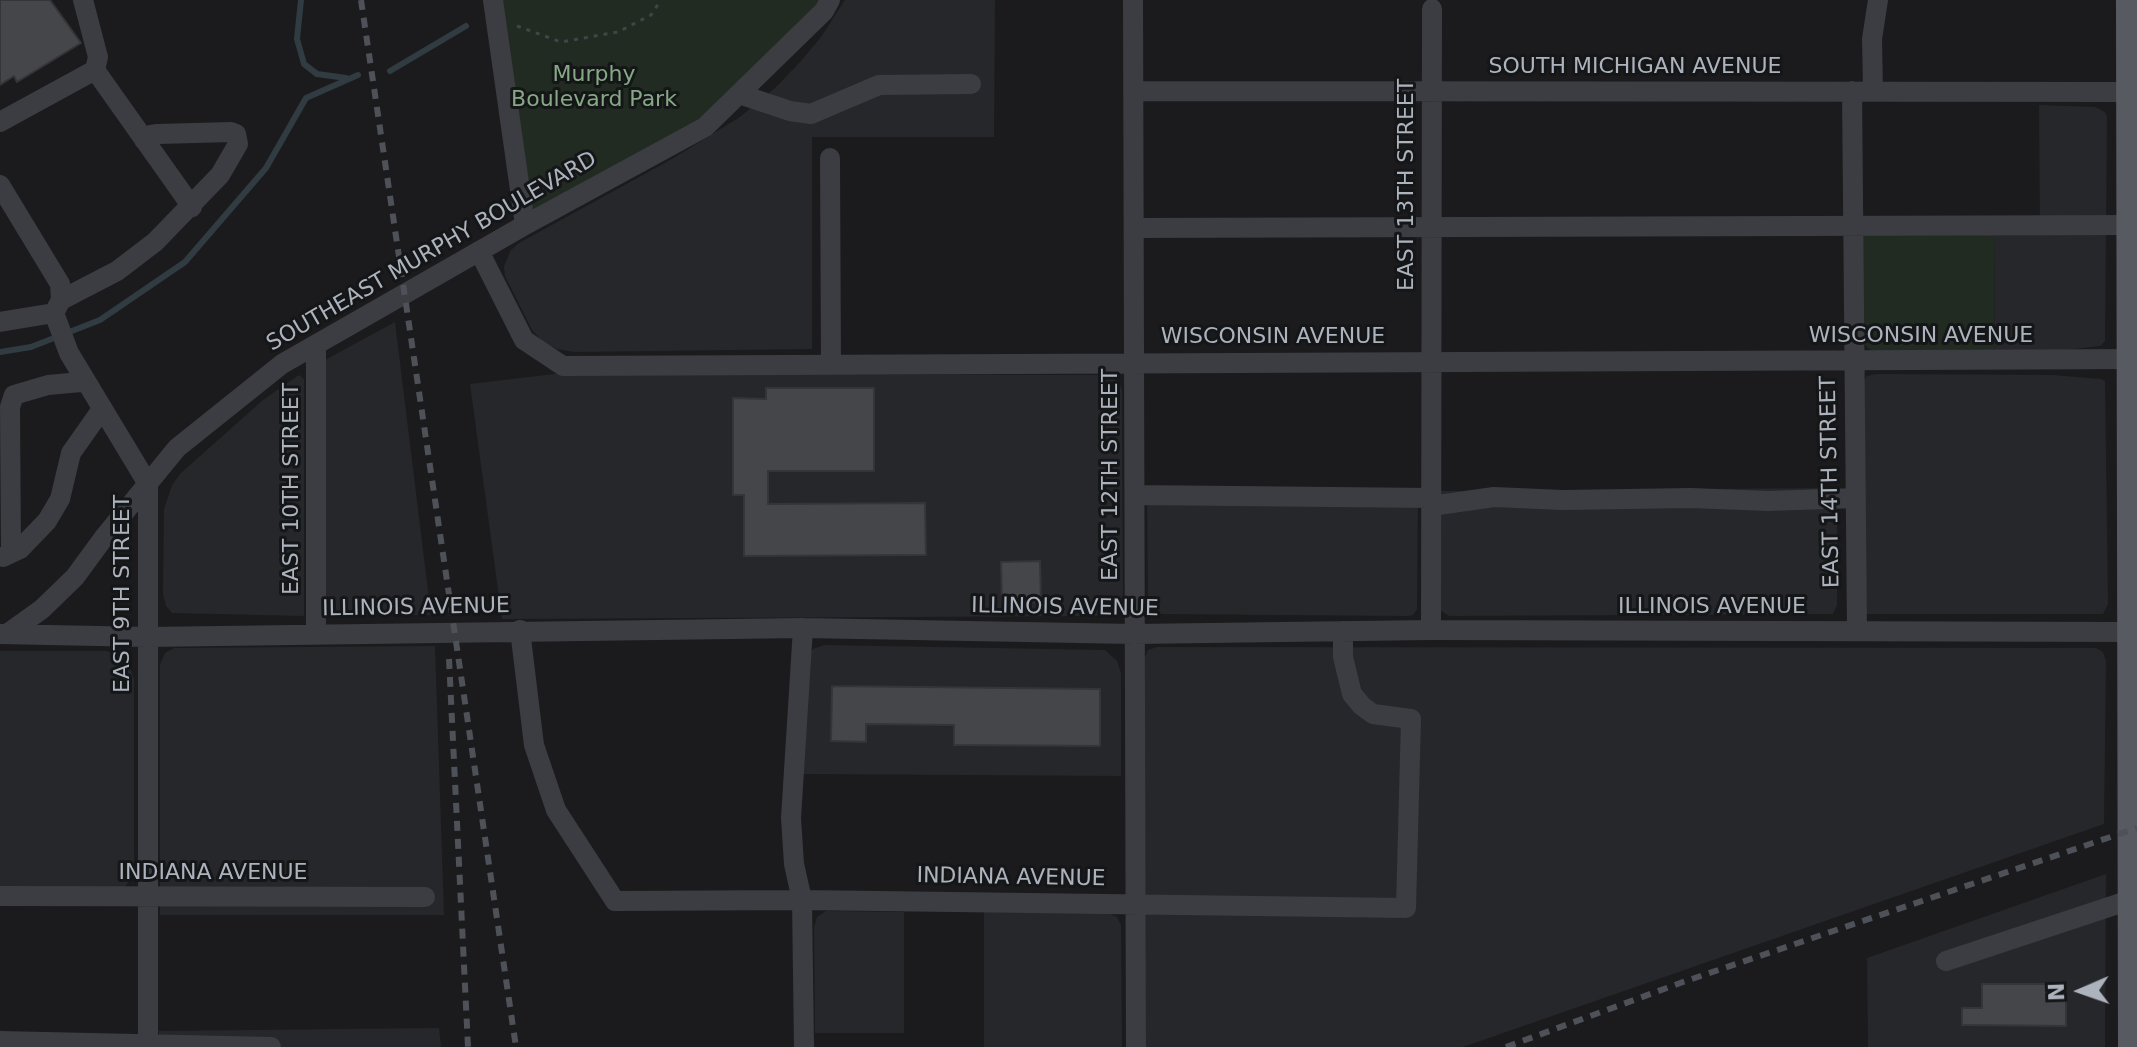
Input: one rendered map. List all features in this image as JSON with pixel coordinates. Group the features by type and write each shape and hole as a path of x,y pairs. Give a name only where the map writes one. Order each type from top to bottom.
{"main road":[{"path":"2128,0 2133,92 2133,539 2129,632 2134,783 2133,1033"}],"street":[{"path":"83,0 98,57 95,70 192,207"},
{"path":"493,0 525,225"},
{"name":"SOUTHEAST MURPHY BOULEVARD","path":"4,634 42,609 75,577 177,448 282,364 525,225 705,127 824,11 830,0"},
{"name":"EAST 12TH STREET","path":"1133,0 1136,1047"},
{"name":"EAST 14TH STREET","path":"1857,631 1853,227 1862,91 1878,0"},
{"name":"EAST 13TH STREET","path":"1431,630 1432,9"},
{"path":"0,122 95,70"},
{"path":"739,94 790,111 811,114 879,85 971,84"},
{"name":"SOUTH MICHIGAN AVENUE","path":"1133,91 2133,92"},
{"path":"0,322 57,312 117,271 155,242 192,207 220,175 238,144 236,134 231,132 158,134 144,140"},
{"path":"830,158 831,363"},
{"name":"EAST 9TH STREET","path":"0,185 60,284 57,312 69,353 148,484 148,1045"},
{"path":"1134,228 2133,226"},
{"name":"WISCONSIN AVENUE","path":"479,251 524,340 563,366 1135,361 2133,359"},
{"name":"EAST 10TH STREET","path":"316,345 316,633"},
{"path":"83,378 81,382 48,385 14,395 10,407 5,556 20,549 47,521 60,499 71,453 102,409"},
{"path":"1135,495 1431,502 1494,497 1768,501 1855,498"},
{"path":"803,628 791,818 794,864 802,900 804,1047"},
{"name":"ILLINOIS AVENUE","path":"4,634 147,637 803,628 1134,634 1431,630 2129,632"},
{"name":"INDIANA AVENUE","path":"520,630 534,745 556,810 615,901 802,900 1406,908 1411,719 1373,714 1352,694 1343,657 1343,631"},
{"name":"INDIANA AVENUE","path":"0,896 425,897"},
{"path":"1946,961 2133,900"},
{"path":"0,1041 271,1047"}],"path":[{"path":"513,24 561,42 618,32 634,26 651,15 661,0"}],"shaded area":[{"path":"845,0 995,0 994,137 812,137 812,349 574,352 543,342 532,330 505,276 504,266 511,250 740,117 801,61"},
{"path":"2039,105 2095,107 2105,112 2107,117 2105,341 2100,346 2055,351 1994,350 1995,233 2040,233"},
{"path":"395,322 431,615 325,615 325,360"},
{"path":"554,374 1110,375 1119,382 1122,390 1121,608 1105,616 502,619 470,384"},
{"path":"299,375 304,379 304,616 172,613 166,606 163,594 164,509 172,485 181,473 263,400"},
{"path":"2052,375 2105,381 2108,604 2103,614 1865,614 1863,381 1867,376"},
{"path":"1837,488 1837,605 1833,614 1449,616 1440,610 1441,491"},
{"path":"1147,489 1418,491 1417,609 1408,616 1154,614 1148,610"},
{"path":"824,645 1105,650 1117,661 1121,673 1121,776 800,774 810,653"},
{"path":"435,646 444,915 160,915 160,665 165,653 174,648"},
{"path":"1157,647 2096,648 2103,652 2106,661 2104,824 1463,1047 1146,1047 1144,659 1148,650"},
{"path":"0,651 106,651 120,656 129,665 134,679 134,875 124,888 0,888"},
{"path":"2106,874 2105,1047 1868,1047 1867,958"},
{"path":"826,911 904,912 904,1033 815,1033 814,927 817,917"},
{"path":"984,912 1108,913 1117,917 1121,925 1122,1047 984,1047"},
{"path":"439,1028 441,1047 159,1047 159,1031"}],"green space":[{"name":"Murphy Boulevard Park","path":"493,0 830,0 705,127 525,225"},
{"path":"1995,233 1994,350 1873,351 1868,348 1864,343 1862,234"}],"building":[{"path":"0,0 50,0 81,43 17,82 14,76 0,85"},
{"path":"766,388 874,388 874,471 768,471 768,504 925,503 926,555 744,556 744,495 733,495 733,398 766,399"},
{"path":"1040,561 1041,602 1002,603 1001,562"},
{"path":"832,686 1100,689 1100,746 954,745 954,725 866,724 866,742 831,741"},
{"path":"1982,984 2066,984 2066,1026 1962,1025 1962,1008 1982,1008"}],"waterway":[{"path":"301,0 297,39 304,64 317,74 346,78"},
{"path":"390,71 466,26"},
{"path":"0,352 31,347 100,320 185,262 266,168 306,98 358,75"}],"railway":[{"path":"361,0 516,1047"},
{"path":"449,659 468,1047"},
{"path":"1506,1047 1683,982 2137,828"}]}
